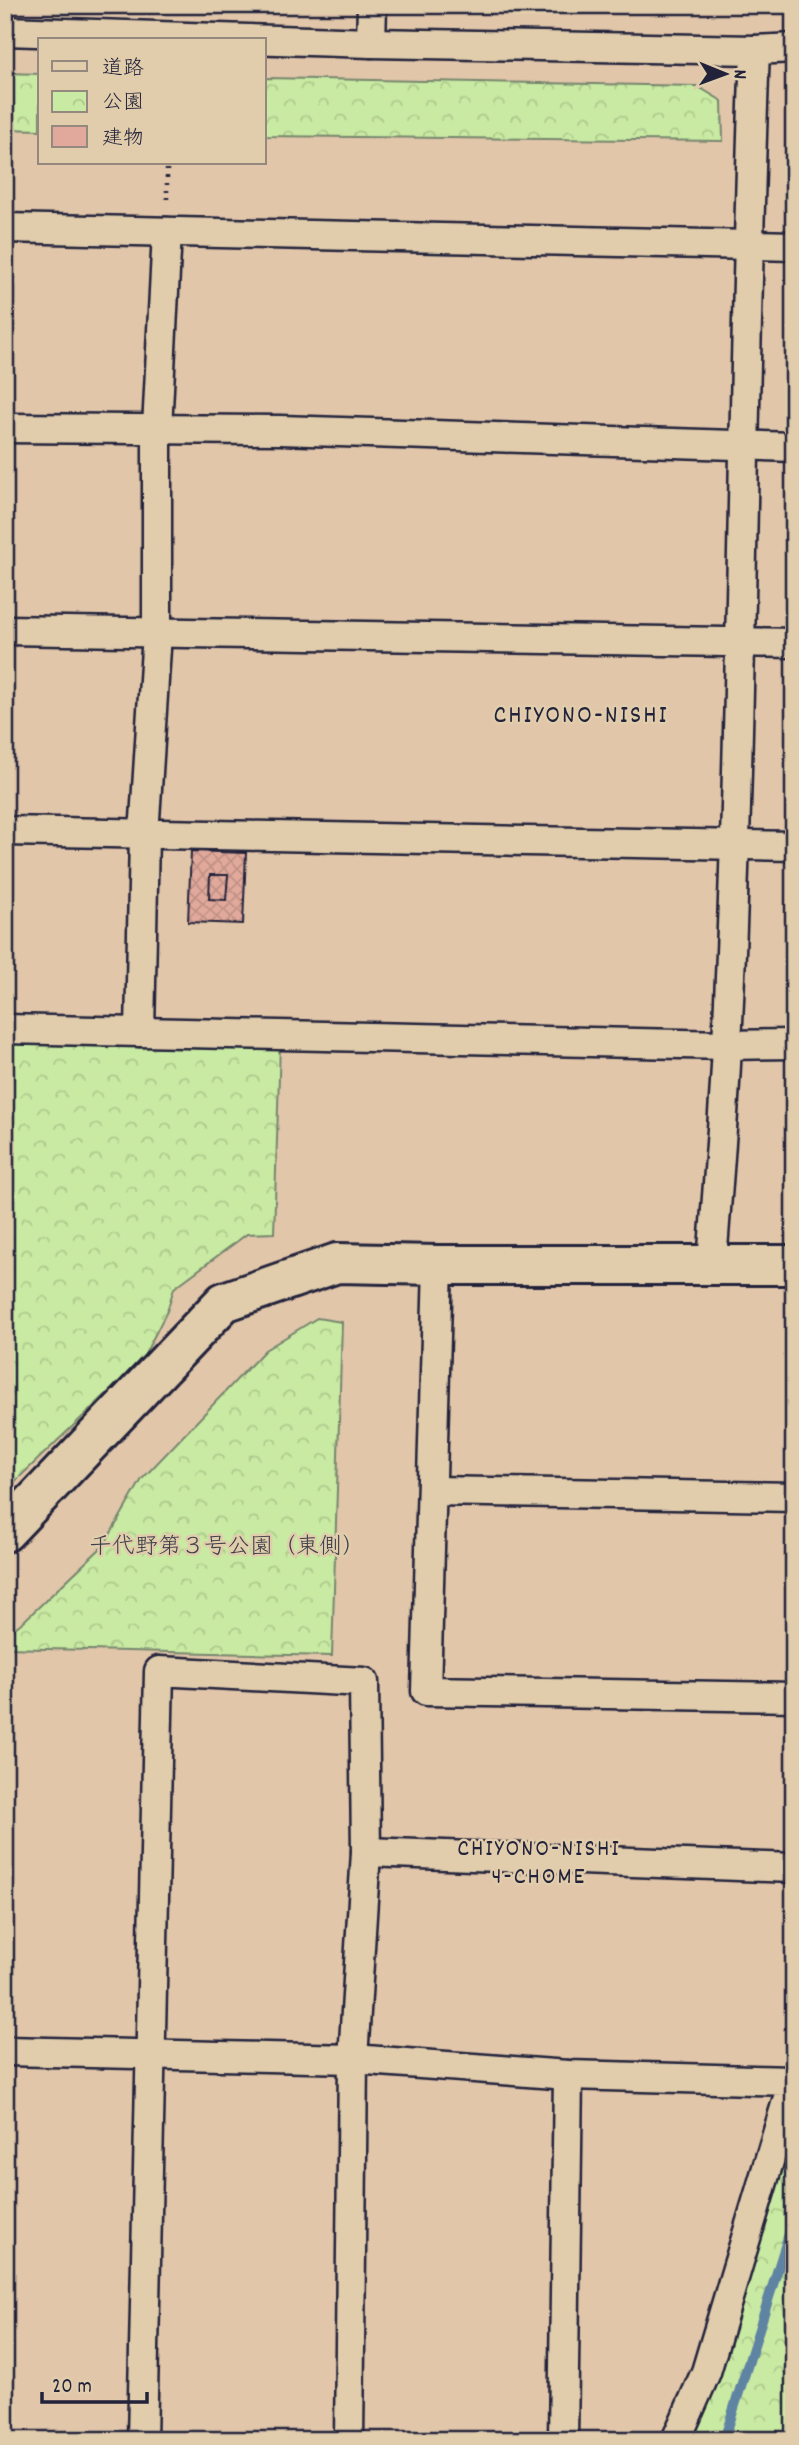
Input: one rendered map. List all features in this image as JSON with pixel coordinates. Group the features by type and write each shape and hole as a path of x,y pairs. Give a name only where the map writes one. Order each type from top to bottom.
{"street":[{"path":"371,43 372,5"},
{"path":"5,31 218,38"},
{"path":"266,40 755,50 794,48"},
{"path":"712,1264 727,1045 740,642 747,246 755,50"},
{"path":"5,228 794,246"},
{"path":"140,1032 144,835 157,633 157,429 167,232"},
{"path":"5,428 280,430 794,447"},
{"path":"5,630 794,643"},
{"path":"5,831 794,845"},
{"path":"5,1028 727,1045 794,1044"},
{"path":"5,1532 224,1302 337,1263 794,1265"},
{"path":"438,1265 426,1691 794,1697"},
{"path":"433,1491 794,1497"},
{"path":"142,2440 159,1671 364,1682 366,1852 352,2059 349,2440"},
{"path":"366,1852 794,1868"},
{"path":"5,2051 352,2059 568,2076 793,2079 706,2372 676,2440"},
{"path":"563,2440 568,2076"}],"path":[{"path":"791,2440 794,2433"}],"green space":[{"path":"5,73 38,74 38,130 5,129"},
{"path":"266,78 697,86 722,101 723,141 266,136"},
{"path":"5,1042 280,1044 274,1233 247,1234 174,1288 167,1311 142,1360 5,1491"},
{"name":"千代野第３号公園（東側）","path":"317,1318 342,1322 332,1656 5,1648 5,1636 104,1545 142,1479 265,1350"},
{"path":"794,2134 794,2440 691,2440 716,2377"}],"building":[{"path":"191,851 246,853 243,924 188,922"},
{"path":"210,875 228,875 226,900 209,899"}],"waterway":[{"path":"724,2440 794,2218"}],"district":[{"name":"CHIYONO-NISHI","path":"581,713"},
{"name":"CHIYONO-NISHI 4-CHOME","path":"539,1861"}]}
